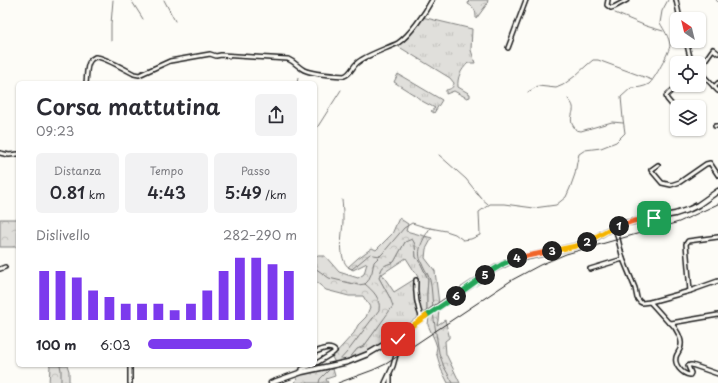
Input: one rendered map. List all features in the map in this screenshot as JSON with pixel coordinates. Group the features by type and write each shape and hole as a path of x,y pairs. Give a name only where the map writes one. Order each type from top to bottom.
{"main road":[{"path":"317,366 348,362 368,354 398,336 496,268 513,260 576,246 634,221 675,214 690,209 718,191"},
{"path":"271,383 312,367"}],"street":[{"path":"86,81 88,63 91,59 96,57 139,75 170,61 210,54 216,56 221,55 288,60 294,62 302,69 307,71 344,76 347,75 358,61 402,40 432,0"},
{"path":"508,48 526,0"},
{"path":"608,0 607,5 611,8 627,0"},
{"path":"676,0 679,12"},
{"path":"706,60 713,49 718,53"},
{"path":"706,78 718,91"},
{"path":"714,87 718,83"},
{"path":"670,92 666,96 670,103"},
{"path":"0,153 9,155 16,154"},
{"path":"658,165 651,170 659,180 666,185 680,182 706,164 710,164 718,175"},
{"path":"615,228 623,259 640,302 650,302 690,291 718,281"},
{"path":"690,291 686,244 688,241 718,237"},
{"path":"590,269 623,259"},
{"path":"0,269 5,267"},
{"path":"416,280 417,304 422,319"},
{"path":"650,302 668,322 676,328 681,341 681,345 675,360 679,369 688,375 690,374 688,368 690,364 718,374"},
{"path":"671,323 718,315"},
{"path":"390,383 391,372 402,333"},
{"path":"398,336 398,346"},
{"path":"392,340 396,342 398,346"},
{"path":"317,351 327,348 332,348 335,351 317,364"},
{"path":"130,367 130,383"},
{"path":"385,383 391,372"}],"green space":[{"path":"469,0 488,0 487,4 476,19 475,10 468,4"},
{"path":"422,17 472,29 471,50 475,63 468,63 461,71 458,80 458,87 470,94 470,97 467,98 454,91 446,94 446,90 452,88 454,83 450,78 396,45 405,40"},
{"path":"398,74 442,100 434,113 431,111 435,108 394,82"},
{"path":"399,218 408,224 406,231 432,238 426,249 425,258 435,271 439,304 427,311 428,279 416,257 415,244 412,239 405,242 394,262 383,267 379,278 393,306 364,346 357,349 348,360 335,363 332,357 354,333 358,325 366,317 370,307 363,296 349,296 326,290 317,283 317,256 325,256 339,272 358,278 364,274 367,263 353,270 348,267 372,248 376,250 392,234"},
{"path":"0,219 16,219 16,247 0,247"},
{"path":"412,238 415,244 416,257 428,279 427,311 388,341 348,360 357,349 364,346 378,327 390,298 379,278 381,271 385,265 394,262 405,242","holes":["406,258 418,277 394,292 382,274"]},
{"path":"439,309 437,325 445,320 449,335 449,338 445,341 446,354 460,383 448,383 441,369 436,352 437,347 428,325 429,316"},
{"path":"50,367 68,367 69,383 49,383"},
{"path":"333,369 335,376 326,379 328,383 295,383 298,376"}],"waterway":[{"path":"111,41 113,0"},
{"path":"131,0 143,19"},
{"path":"164,0 175,21"},
{"path":"317,269 329,278 358,285 365,284 372,272 374,262 404,228 412,223 446,231 455,234 463,240 471,239 480,235 479,212 490,204 504,204 534,208 556,205 566,197 575,174 579,154 585,150 601,148 616,142 625,133 621,97 631,88 649,84 665,59 670,45 669,39 660,23 662,11 668,0"},
{"path":"615,13 646,26 663,31"},
{"path":"528,92 538,86 556,88 563,85 593,60 598,60 652,80"},
{"path":"317,128 341,90"},
{"path":"568,99 573,106 571,120 576,130 581,131 612,122 623,123"},
{"path":"439,155 466,179 481,198 488,204"},
{"path":"342,200 343,222 341,241 344,261 347,266 352,269 370,254"},
{"path":"430,228 421,245 419,254 430,280 433,308"},
{"path":"373,255 381,256"},
{"path":"338,362 379,310 378,298 365,284"},
{"path":"433,313 439,353 444,367 453,383"},
{"path":"60,367 61,383"},
{"path":"319,383 320,379 332,367"}],"railway":[{"path":"338,383 386,364 512,280 540,265 566,254 679,222 718,204"}],"route":[{"path":"398,339 398,336 432,311 503,264 520,258 576,246 626,223 654,218"}]}
